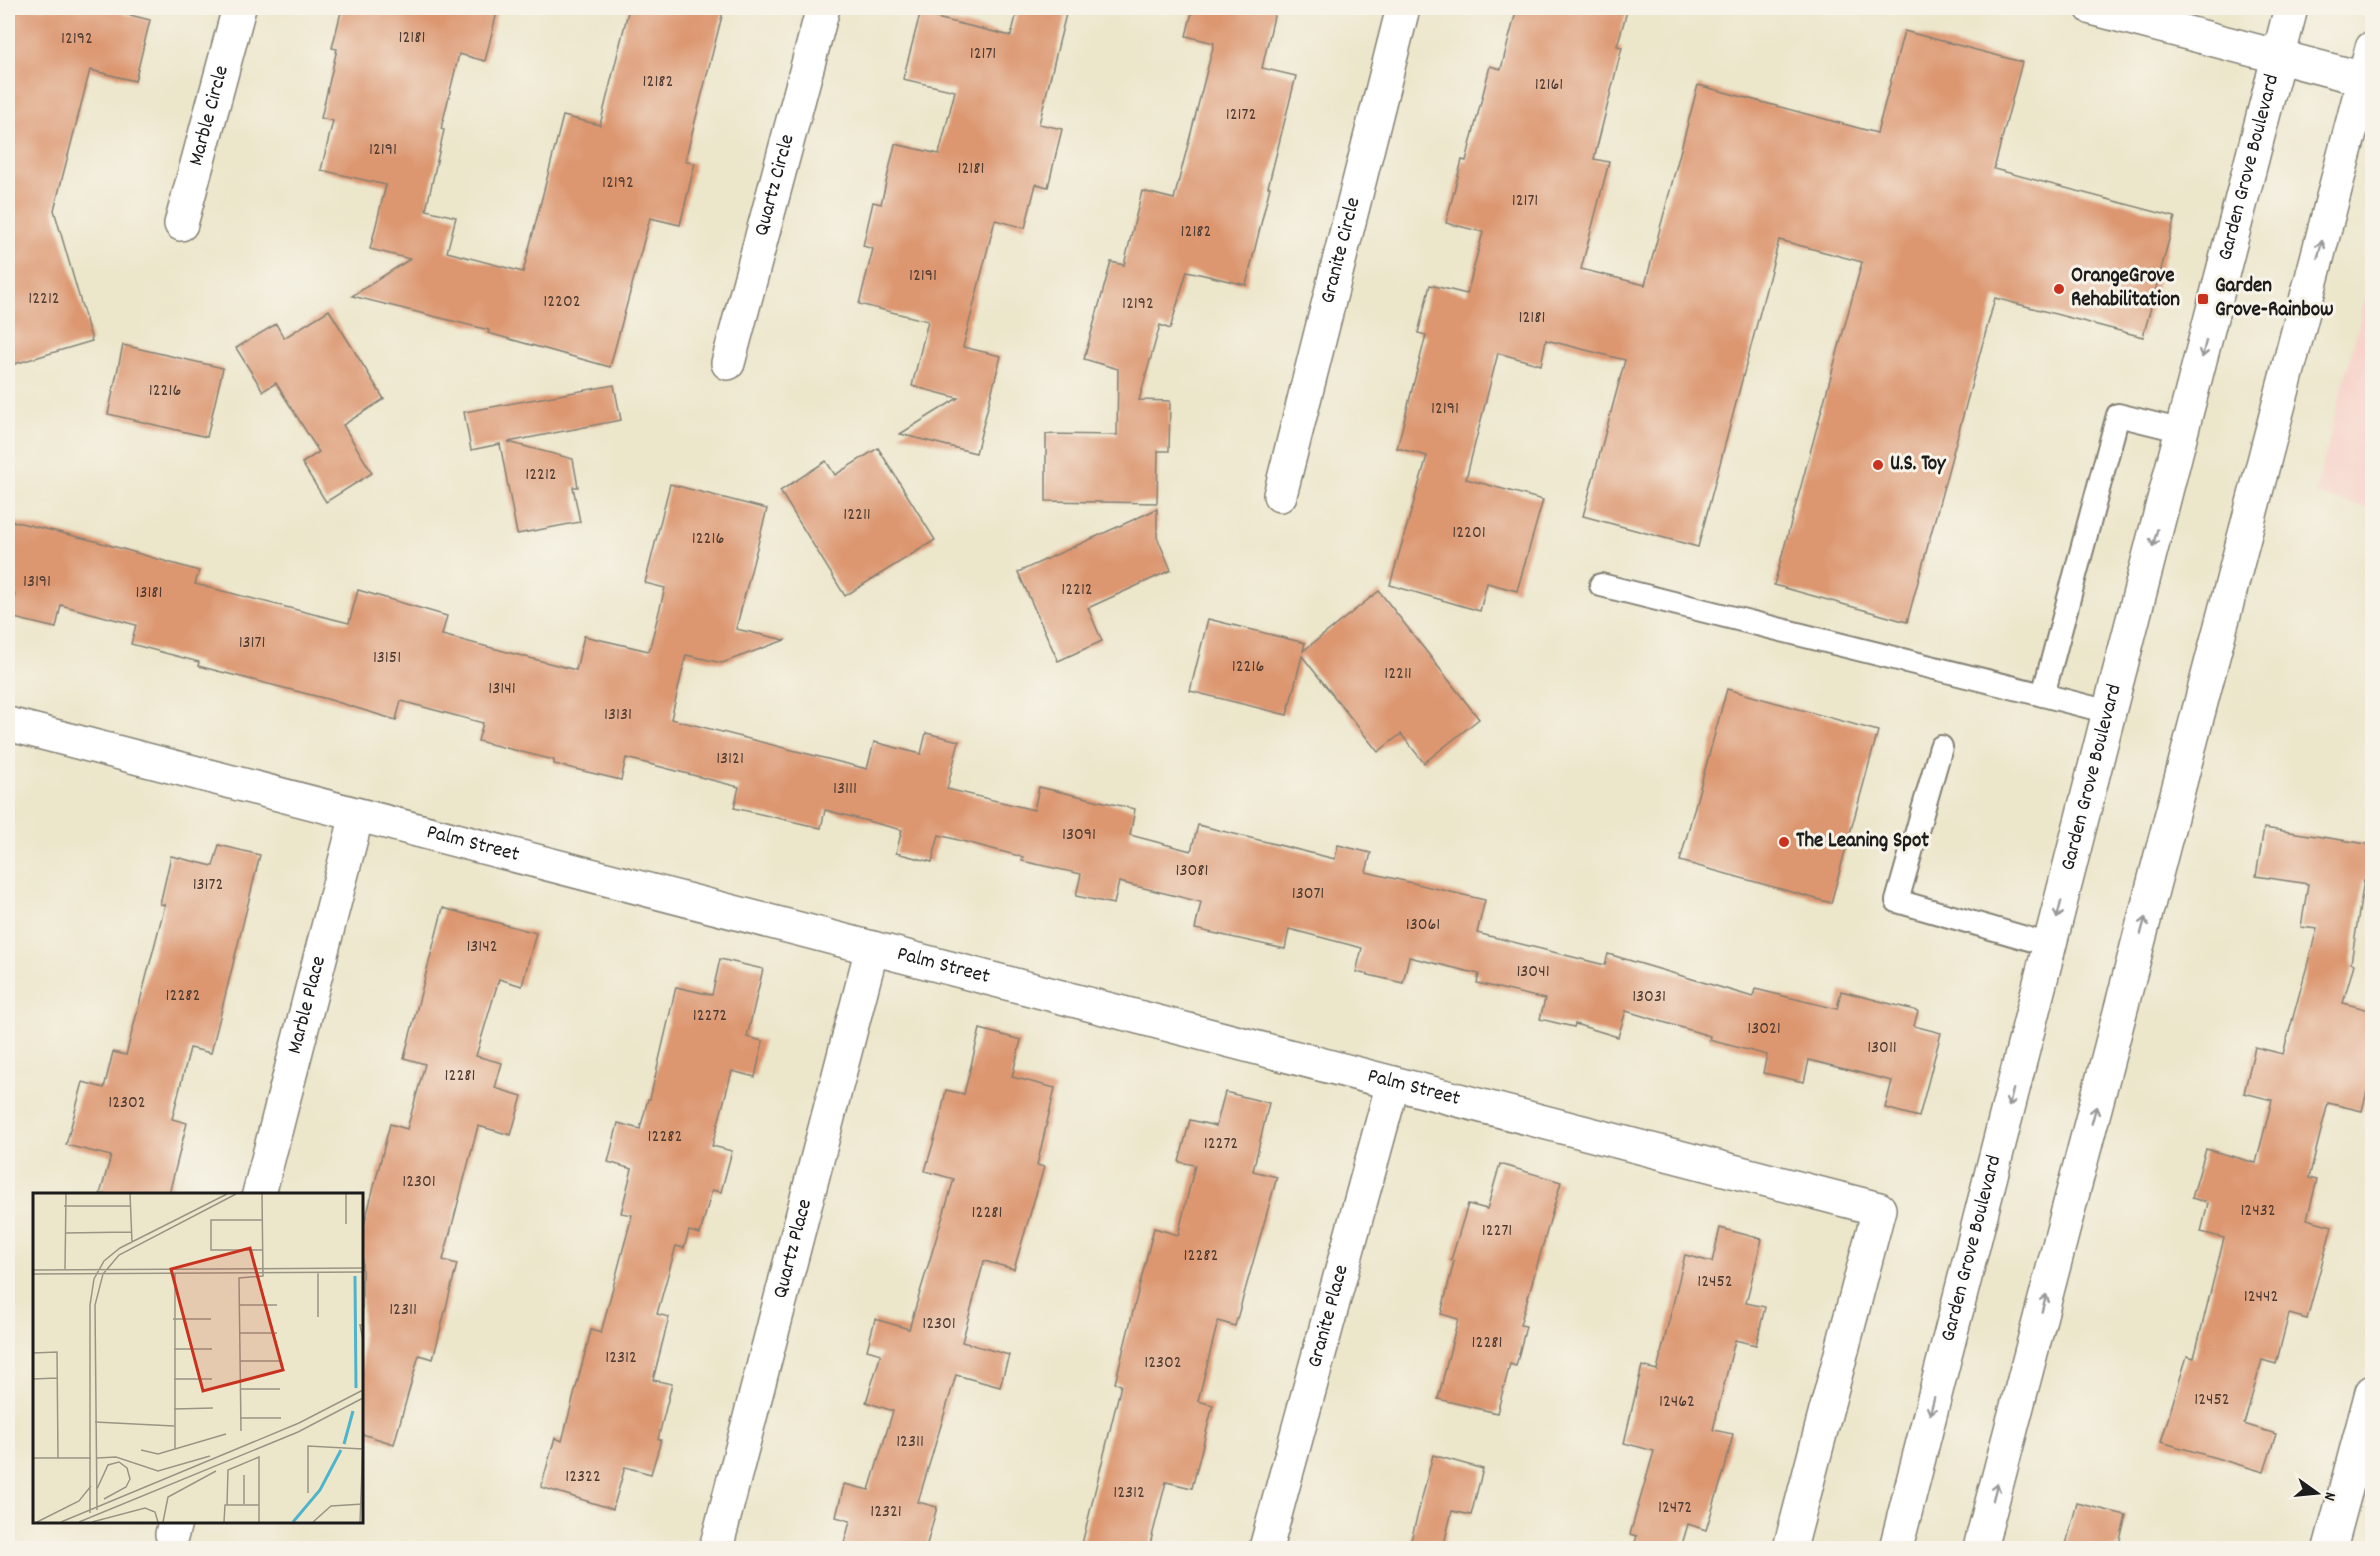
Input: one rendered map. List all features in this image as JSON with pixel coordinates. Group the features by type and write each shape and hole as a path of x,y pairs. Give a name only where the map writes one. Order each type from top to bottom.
{"street":[{"name":"Marble Circle","path":"182,224 239,8"},
{"name":"Quartz Circle","path":"728,363 823,8"},
{"name":"Granite Circle","path":"1280,495 1403,8"},
{"path":"2092,8 2364,79"},
{"name":"Garden Grove Boulevard","path":"1896,1548 2291,8"},
{"path":"1980,1548 2373,48"},
{"name":"Palm Street","path":"8,724 1879,1209 1790,1548"},
{"name":"Marble Place","path":"259,1193 357,815"},
{"name":"Quartz Place","path":"716,1548 872,948"},
{"name":"Granite Place","path":"1266,1548 1392,1083"},
{"path":"2330,1548 2373,1392"}],"lane":[{"path":"2043,695 2118,415 2183,431"},
{"path":"1601,585 2109,712"},
{"path":"1941,747 1897,900 2050,945"}],"shaded area":[{"path":"2372,273 2372,509 2315,494"}],"building":[{"path":"8,8 103,8 150,20 135,81 90,70 54,210 92,341 8,366"},
{"path":"342,8 362,8 390,14 392,8 498,8 485,61 459,54 441,129 444,130 426,210 456,217 447,252 523,272 563,116 600,125 629,8 724,8 685,161 695,163 680,225 650,218 610,367 488,333 489,330 352,296 410,259 370,249 386,185 321,170 333,121 321,118 337,49 332,48"},
{"path":"1018,8 1037,8 1066,14 1039,124 1062,129 1048,187 1036,184 1025,228 995,220 963,347 1001,356 976,453 900,434 958,398 912,386 928,321 859,304 873,249 863,246 873,202 881,204 895,144 939,154 955,91 903,79 920,14 1011,36"},
{"path":"1193,8 1276,8 1262,68 1296,76 1246,285 1187,271 1170,329 1160,325 1139,400 1170,401 1169,451 1158,451 1157,503 1046,501 1046,434 1117,435 1118,369 1084,359 1111,262 1124,265 1142,191 1174,199 1214,43 1186,36"},
{"path":"1517,8 1628,8 1617,46 1622,47 1594,159 1609,162 1581,269 1645,285 1698,85 1877,133 1904,31 2022,62 1994,169 2175,217 2143,337 1995,298 1907,622 1774,585 1862,262 1779,240 1698,547 1583,516 1625,360 1546,340 1541,365 1498,353 1466,479 1543,500 1517,591 1487,583 1480,611 1390,585 1427,456 1397,448 1426,335 1418,333 1430,285 1467,294 1483,232 1446,223 1462,160 1466,161 1490,66 1501,69"},
{"path":"329,310 384,399 343,425 372,473 326,502 302,463 319,452 276,383 263,391 236,348 276,324 284,338"},
{"path":"123,345 223,368 207,437 108,414"},
{"path":"614,385 621,420 508,442 573,459 578,487 573,487 580,522 517,534 500,444 471,450 464,412"},
{"path":"878,448 935,540 845,596 780,491 826,461 835,475"},
{"path":"670,484 767,509 736,629 785,640 722,663 686,655 671,719 867,769 874,742 921,754 926,733 959,741 947,789 1034,810 1039,787 1135,809 1130,835 1191,851 1198,825 1335,859 1338,845 1371,853 1366,872 1485,900 1477,933 1605,965 1608,954 1753,997 1755,989 1837,1009 1841,991 1918,1011 1914,1026 1941,1033 1919,1117 1885,1108 1892,1081 1809,1060 1804,1082 1763,1073 1767,1055 1709,1040 1710,1036 1626,1011 1618,1037 1575,1024 1574,1027 1540,1019 1545,999 1477,983 1479,974 1409,957 1403,983 1356,972 1362,948 1289,929 1285,949 1195,929 1201,902 1119,882 1114,904 1076,896 1081,874 1022,861 1023,857 939,835 932,862 896,853 902,830 825,810 821,828 734,808 739,787 626,758 621,780 554,764 554,760 478,741 483,723 401,701 396,720 327,699 198,666 199,662 131,644 136,625 61,605 56,628 10,617 15,594 8,592 8,520 95,541 199,571 195,584 349,623 358,590 447,616 442,635 576,670 584,636 649,651 665,588 645,583"},
{"path":"1157,509 1157,537 1171,570 1088,608 1102,641 1058,661 1018,572"},
{"path":"1379,591 1479,719 1424,763 1401,734 1378,752 1302,656 1287,715 1190,691 1208,619 1305,643 1303,651"},
{"path":"1727,689 1878,731 1831,903 1680,861"},
{"path":"2264,828 2373,845 2373,882 2364,880 2351,963 2354,964 2343,1003 2373,1011 2373,1068 2362,1111 2328,1103 2309,1178 2317,1180 2307,1219 2332,1226 2307,1319 2289,1314 2276,1364 2262,1360 2244,1424 2276,1434 2264,1472 2161,1442 2187,1356 2194,1358 2224,1238 2201,1232 2208,1203 2192,1198 2206,1149 2256,1163 2272,1100 2244,1093 2255,1047 2283,1054 2317,929 2301,927 2308,884 2256,876"},
{"path":"219,845 260,855 211,1053 190,1048 172,1119 187,1123 169,1193 100,1193 111,1156 66,1145 83,1082 104,1088 113,1052 126,1055 165,905 160,904 171,856 213,866"},
{"path":"443,908 536,933 522,986 499,979 476,1056 502,1063 495,1088 522,1096 511,1135 478,1126 443,1260 457,1264 433,1359 419,1355 394,1444 363,1434 363,1229 390,1124 407,1129 425,1064 404,1058"},
{"path":"720,959 763,969 747,1037 763,1041 755,1077 732,1071 712,1146 732,1151 721,1192 712,1190 700,1234 689,1231 684,1248 676,1246 657,1314 669,1317 653,1380 672,1384 658,1439 661,1440 651,1474 625,1467 613,1509 541,1487 555,1438 562,1441 591,1330 601,1333 632,1215 621,1213 632,1169 608,1162 618,1123 640,1129 648,1099 650,1099 676,987 712,995"},
{"path":"980,1029 1021,1040 1012,1077 1055,1088 1037,1165 1044,1167 1014,1269 984,1261 962,1342 1009,1355 1000,1387 956,1375 918,1502 937,1507 926,1548 843,1548 850,1521 836,1517 844,1484 869,1490 893,1411 866,1402 881,1354 867,1350 875,1319 909,1329 954,1179 925,1171 946,1090 964,1094"},
{"path":"1225,1092 1269,1103 1253,1171 1277,1177 1235,1326 1218,1321 1198,1401 1213,1405 1192,1488 1166,1482 1149,1548 1081,1548 1121,1385 1115,1383 1154,1228 1178,1235 1195,1165 1179,1162 1190,1120 1216,1126"},
{"path":"1500,1164 1561,1182 1520,1325 1526,1326 1516,1366 1510,1364 1497,1413 1438,1399 1458,1319 1441,1314 1454,1261 1451,1260 1468,1204 1487,1209"},
{"path":"1720,1228 1762,1239 1746,1303 1765,1307 1756,1345 1735,1340 1713,1430 1733,1434 1725,1468 1706,1530 1688,1524 1681,1548 1633,1548 1637,1536 1630,1534 1654,1451 1624,1443 1642,1366 1657,1370 1685,1255 1712,1262"},
{"path":"1433,1455 1483,1469 1471,1515 1452,1511 1443,1548 1409,1548"},
{"path":"2077,1503 2126,1515 2118,1548 2065,1548"}],"place":[{"name":"OrangeGrove Rehabilitation","path":"2059,289"},
{"name":"Garden Grove-Rainbow","path":"2203,299"},
{"name":"U.S. Toy","path":"1878,465"},
{"name":"The Leaning Spot","path":"1784,842"}]}
